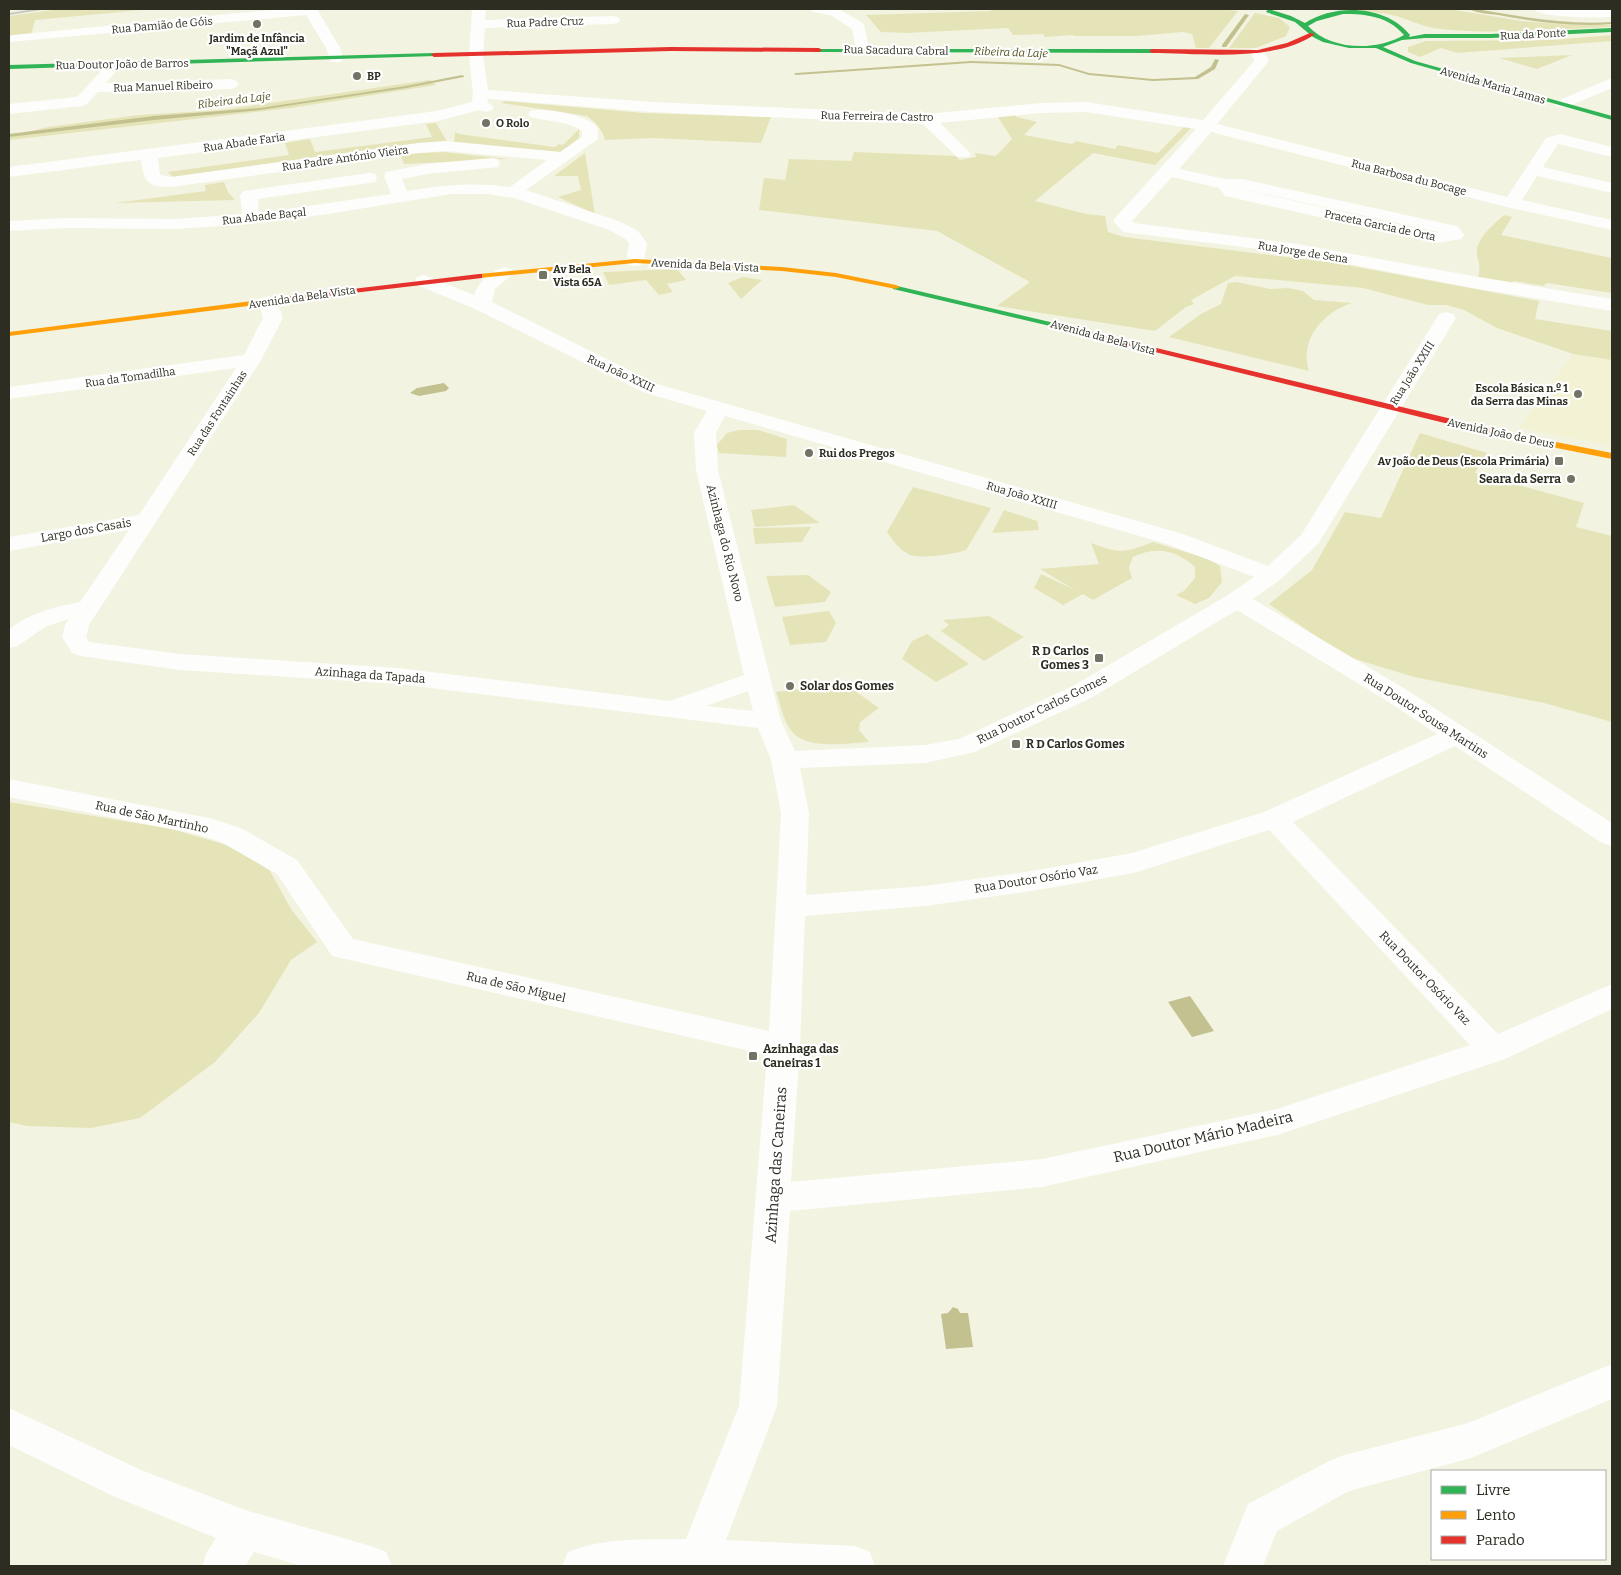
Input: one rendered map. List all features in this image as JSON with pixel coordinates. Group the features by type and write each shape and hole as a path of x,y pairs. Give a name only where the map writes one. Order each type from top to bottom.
{"street":[{"path":"310,9 333,48 336,59"},
{"name":"Rua Damião de Góis","path":"13,39 310,9"},
{"path":"479,9 476,24 476,55 480,99 507,111 560,117 582,123 590,129 590,139 519,187 517,193"},
{"path":"818,9 834,12 859,27 862,49"},
{"path":"1540,9 1585,14 1612,13"},
{"path":"1262,10 1324,14 1336,12 1362,13 1387,18 1404,26 1455,35"},
{"path":"1262,10 1298,21 1329,42 1344,45 1376,46 1404,40 1455,35"},
{"name":"Rua Sacadura Cabral","path":"476,55 671,49 1258,52 1289,44 1309,30 1307,21 1324,14"},
{"name":"Rua Padre Cruz","path":"476,24 613,20"},
{"path":"1404,26 1407,31 1404,40"},
{"name":"Rua da Ponte","path":"1455,35 1491,36 1612,30"},
{"name":"Avenida Maria Lamas","path":"1376,46 1413,62 1612,118"},
{"path":"1207,126 1262,61 1258,52"},
{"name":"Rua Doutor João de Barros","path":"9,67 476,55"},
{"path":"9,109 82,101 114,64"},
{"path":"1562,104 1612,83"},
{"name":"Rua Manuel Ribeiro","path":"95,88 231,84"},
{"name":"Rua Ferreira de Castro","path":"480,99 927,119 1042,108 1086,107 1207,126"},
{"name":"Rua Abade Faria","path":"9,172 438,116 480,99"},
{"path":"927,119 963,154"},
{"name":"Rua Jorge de Sena","path":"1207,126 1122,221 1129,228 1298,249 1467,281 1612,305"},
{"name":"Rua Barbosa du Bocage","path":"1207,126 1511,203 1612,225"},
{"path":"1511,203 1552,141 1560,139 1612,152"},
{"name":"Rua Padre António Vieira","path":"149,154 152,177 159,182 171,182 418,148 446,146 563,158"},
{"path":"401,197 392,176 427,169 513,161 525,163 540,173"},
{"path":"1532,170 1612,188"},
{"name":"Praceta Garcia de Orta","path":"1167,171 1225,184 1242,184 1452,230 1455,235 1437,238 1231,192 1225,184"},
{"path":"251,219 249,195 369,178"},
{"name":"Rua Abade Baçal","path":"9,226 67,223 177,224 251,219 451,189 487,189 517,193 615,226 632,235 638,243 635,261"},
{"name":"Avenida da Bela Vista","path":"9,334 424,281 505,273 635,261 727,264 836,275 913,290 1390,408"},
{"path":"482,305 483,293 492,281 505,273"},
{"name":"Rua João XXIII","path":"424,281 482,305 650,388 1175,538 1272,575 1310,539 1446,318"},
{"name":"Rua das Fontainhas","path":"147,520 251,360 273,318 269,302"},
{"name":"Rua da Tomadilha","path":"9,393 251,360"},
{"name":"Avenida João de Deus","path":"1390,408 1477,429 1612,456"},
{"name":"Azinhaga do Rio Novo","path":"719,409 705,433 707,470 768,721"},
{"name":"Largo dos Casais","path":"9,544 147,520"},
{"name":"Largo dos Casais","path":"74,637 77,625 147,520"},
{"name":"Rua Doutor Carlos Gomes","path":"785,760 846,759 925,754 966,746 1082,692 1236,600 1272,575"},
{"name":"Rua Doutor Sousa Martins","path":"1236,600 1393,693 1612,836"},
{"path":"9,641 21,630 52,614 88,608"},
{"name":"Azinhaga da Tapada","path":"74,637 80,648 180,662 398,676 672,709"},
{"path":"672,709 759,678"},
{"path":"672,709 768,721"},
{"name":"Azinhaga das Caneiras","path":"698,1560 758,1406 784,1047 795,814 785,760 768,721"},
{"name":"Rua Doutor Osório Vaz","path":"791,907 925,896 1134,863 1274,819 1456,735"},
{"name":"Rua de São Martinho","path":"9,788 199,825 231,835 288,867"},
{"name":"Rua Doutor Osório Vaz","path":"1274,819 1494,1050"},
{"name":"Rua de São Miguel","path":"288,867 343,948 784,1047"},
{"name":"Rua Doutor Mário Madeira","path":"773,1198 1042,1172 1277,1122 1494,1050 1612,996"},
{"path":"1243,1566 1262,1518 1340,1475 1471,1440 1612,1381"},
{"path":"9,1426 127,1483 245,1530 371,1566"},
{"path":"222,1566 245,1530"},
{"path":"583,1566 608,1562 698,1560 855,1566"}],"shaded area":[{"path":"60,9 152,9 35,20 31,35 9,38 9,16"},
{"path":"991,9 1213,9 1238,11 1209,48 1196,48 1192,34 1183,32 1137,36 1072,35 1045,37 1043,34 1013,35 1008,28 906,33 881,32 866,15 991,11"},
{"path":"1292,9 1449,9 1521,21 1612,25 1612,27 1527,31 1462,31 1434,28 1394,15 1375,12"},
{"path":"1255,13 1279,18 1290,27 1286,36 1256,48 1229,48"},
{"path":"1612,35 1612,41 1457,53 1441,48 1420,57 1408,52 1408,47 1426,41 1552,40"},
{"path":"1572,55 1537,69 1499,58"},
{"path":"430,80 436,85 291,108 9,140 9,134 48,127 139,115 221,110"},
{"path":"505,101 644,113 771,117 761,143 653,138 605,140 598,126 587,116 501,103"},
{"path":"996,114 1014,114 1017,117 1037,122 1024,135 1072,144 1076,141 1115,149 1118,145 1158,153 1184,127 1191,128 1155,165 1093,153 1035,201 1086,214 1105,216 1108,232 1124,237 1336,263 1539,301 1535,319 1612,331 1612,360 1573,354 1497,328 1464,310 1447,305 1428,305 1363,288 1235,276 1191,300 1194,304 1186,307 1155,331 997,306 1030,282 937,231 759,210 764,178 785,180 789,159 851,161 854,152 957,156 959,160 976,157 975,153 996,156 1012,139"},
{"path":"436,123 448,143 174,178 168,172 289,155 285,143 310,139 315,152 432,137 426,124"},
{"path":"579,129 579,138 561,152 454,143 455,132 555,147 559,144 563,145"},
{"path":"444,152 507,159 404,164 400,154"},
{"path":"585,153 595,214 558,197 581,190 578,176 554,176"},
{"path":"224,182 228,192 235,200 115,203 206,191 205,185"},
{"path":"1504,215 1512,217 1501,235 1612,258 1612,293 1547,283 1544,286 1514,281 1510,284 1478,278 1477,250 1480,240"},
{"path":"677,269 686,280 667,284 673,292 659,295 646,280 609,285 603,272"},
{"path":"743,277 762,280 741,299 728,283"},
{"path":"1237,282 1270,289 1288,288 1303,291 1314,300 1352,303 1332,313 1316,329 1307,349 1309,371 1169,337 1201,314 1221,304 1228,283"},
{"name":"Escola Básica n.º 1 da Serra das Minas","path":"1573,354 1612,360 1612,446 1519,428"},
{"path":"444,383 449,388 446,391 419,396 410,393 417,388"},
{"path":"739,430 758,430 787,439 786,457 719,453 717,445 727,433"},
{"path":"1420,433 1487,453 1475,473 1584,503 1576,527 1612,536 1612,722 1544,703 1414,677 1345,656 1269,604 1312,570 1345,512 1381,518"},
{"path":"913,487 991,508 966,550 937,556 913,556 905,552 894,542 887,532"},
{"path":"794,505 820,523 755,527 751,510"},
{"path":"1004,510 1037,521 1039,530 992,533"},
{"path":"811,527 802,542 755,544 753,528"},
{"path":"1153,542 1208,559 1220,566 1222,582 1209,598 1195,604 1176,595 1184,591 1195,578 1195,567 1173,553 1158,551 1133,557 1129,567 1132,578 1093,600 1083,594 1063,605 1034,588 1041,574 1075,590 1040,569 1099,564 1091,543 1122,551"},
{"path":"808,575 831,592 825,602 775,607 766,576"},
{"path":"829,611 836,623 826,642 790,645 782,617"},
{"path":"989,616 1024,637 984,661 941,631 949,625 943,620"},
{"path":"927,634 969,664 936,682 902,659 912,641"},
{"path":"845,684 879,708 860,722 859,730 869,742 815,743 797,736 790,729 776,692"},
{"path":"9,802 172,829 233,847 270,871 291,909 317,942 291,960 259,1013 215,1062 140,1118 91,1128 27,1126 9,1122"},
{"path":"1190,996 1214,1031 1192,1037 1168,1002"},
{"path":"953,1307 958,1309 960,1313 968,1313 973,1347 946,1349 941,1314 948,1313"}],"waterway":[{"name":"Ribeira da Laje","path":"1470,9 1559,23 1612,23"},
{"path":"1224,46 1247,15"},
{"name":"Ribeira da Laje","path":"796,74 971,62 1059,65 1089,74 1153,80 1196,78 1213,68 1217,60"},
{"name":"Ribeira da Laje","path":"9,136 154,118 260,109 406,87 462,76"}],"railway":[{"path":"9,14 41,9"}],"traffic: fast":[{"path":"1268,11 1303,24 1311,33 1325,41 1349,47 1362,48 1386,45 1407,35 1399,26 1388,19 1359,12 1328,15 1315,19 1305,26"},
{"path":"1404,39 1425,36 1491,36 1612,30"},
{"path":"1376,46 1413,62 1612,118"},
{"path":"819,50 1152,51"},
{"path":"9,67 434,55"},
{"path":"896,287 1101,336"}],"traffic: slow":[{"path":"479,276 635,261 782,269 836,275 896,287"},
{"path":"9,334 276,300"},
{"path":"1510,436 1612,456"}],"traffic: jam":[{"path":"1152,51 1258,52 1289,44 1312,34"},
{"path":"434,55 671,49 819,50"},
{"path":"276,300 479,276"},
{"path":"1101,336 1510,436"}],"place":[{"name":"Jardim de Infância \"Maçã Azul\"","path":"257,24"},
{"name":"BP","path":"357,76"},
{"name":"O Rolo","path":"486,123"},
{"name":"Av Bela Vista 65A","path":"543,275"},
{"name":"Escola Básica n.º 1 da Serra das Minas","path":"1578,394"},
{"name":"Rui dos Pregos","path":"809,453"},
{"name":"Av João de Deus (Escola Primária)","path":"1559,461"},
{"name":"Seara da Serra","path":"1571,479"},
{"name":"R D Carlos Gomes 3","path":"1099,658"},
{"name":"Solar dos Gomes","path":"790,686"},
{"name":"R D Carlos Gomes","path":"1016,744"},
{"name":"Azinhaga das Caneiras 1","path":"753,1056"}]}
